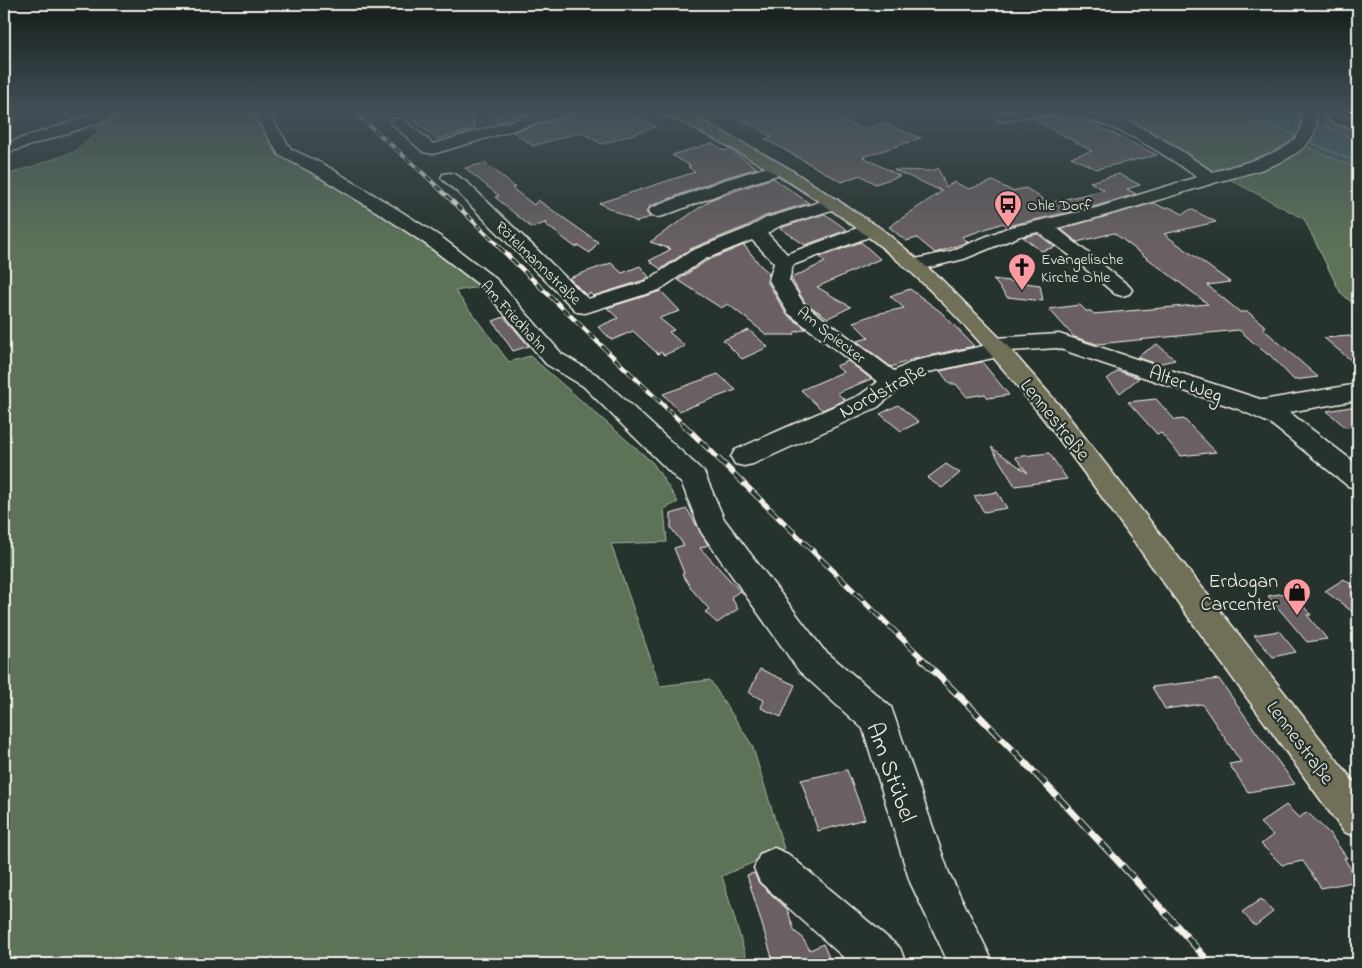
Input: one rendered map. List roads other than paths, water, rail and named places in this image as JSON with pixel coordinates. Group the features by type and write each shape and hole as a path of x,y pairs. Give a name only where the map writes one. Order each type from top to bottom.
{"main road":[{"name":"Lennestraße","path":"756,156 870,230 914,265 996,347 1067,431 1358,818"}],"street":[{"name":"Am Friedhahn","path":"293,156 319,169 396,216 434,241 488,283 554,359 591,381 694,479"},
{"path":"1182,156 1218,176"},
{"path":"914,265 956,255 1014,232 1101,212 1267,161 1277,156"},
{"path":"657,212 727,185 777,169"},
{"name":"Rötelmannstraße","path":"450,178 463,188 564,289 585,306 652,286 698,255 755,232 773,222 832,204"},
{"path":"1041,225 1075,250 1122,290"},
{"path":"755,232 784,262 870,230"},
{"name":"Am Spiecker","path":"784,262 779,280 796,308 893,382"},
{"name":"Alter Weg","path":"996,347 1059,340 1260,409 1280,418 1358,479"},
{"name":"Nordstraße","path":"744,457 869,401 893,382 922,366 996,347"},
{"path":"1260,409 1358,392"},
{"name":"Am Stübel","path":"694,479 710,524 811,660 878,719 931,882 972,964"},
{"path":"774,868 884,964"}],"water":[{"path":"1329,156 1358,156 1358,169"}],"railway":[{"path":"404,156 500,247"},
{"path":"498,246 684,425"},
{"path":"683,424 924,660"},
{"path":"922,659 1069,809 1211,964"}],"place":[{"name":"Ohle Dorf","path":"1008,228"},
{"name":"Evangelische Kirche Ohle","path":"1022,291"},
{"name":"Erdogan Carcenter","path":"1297,616"}]}
